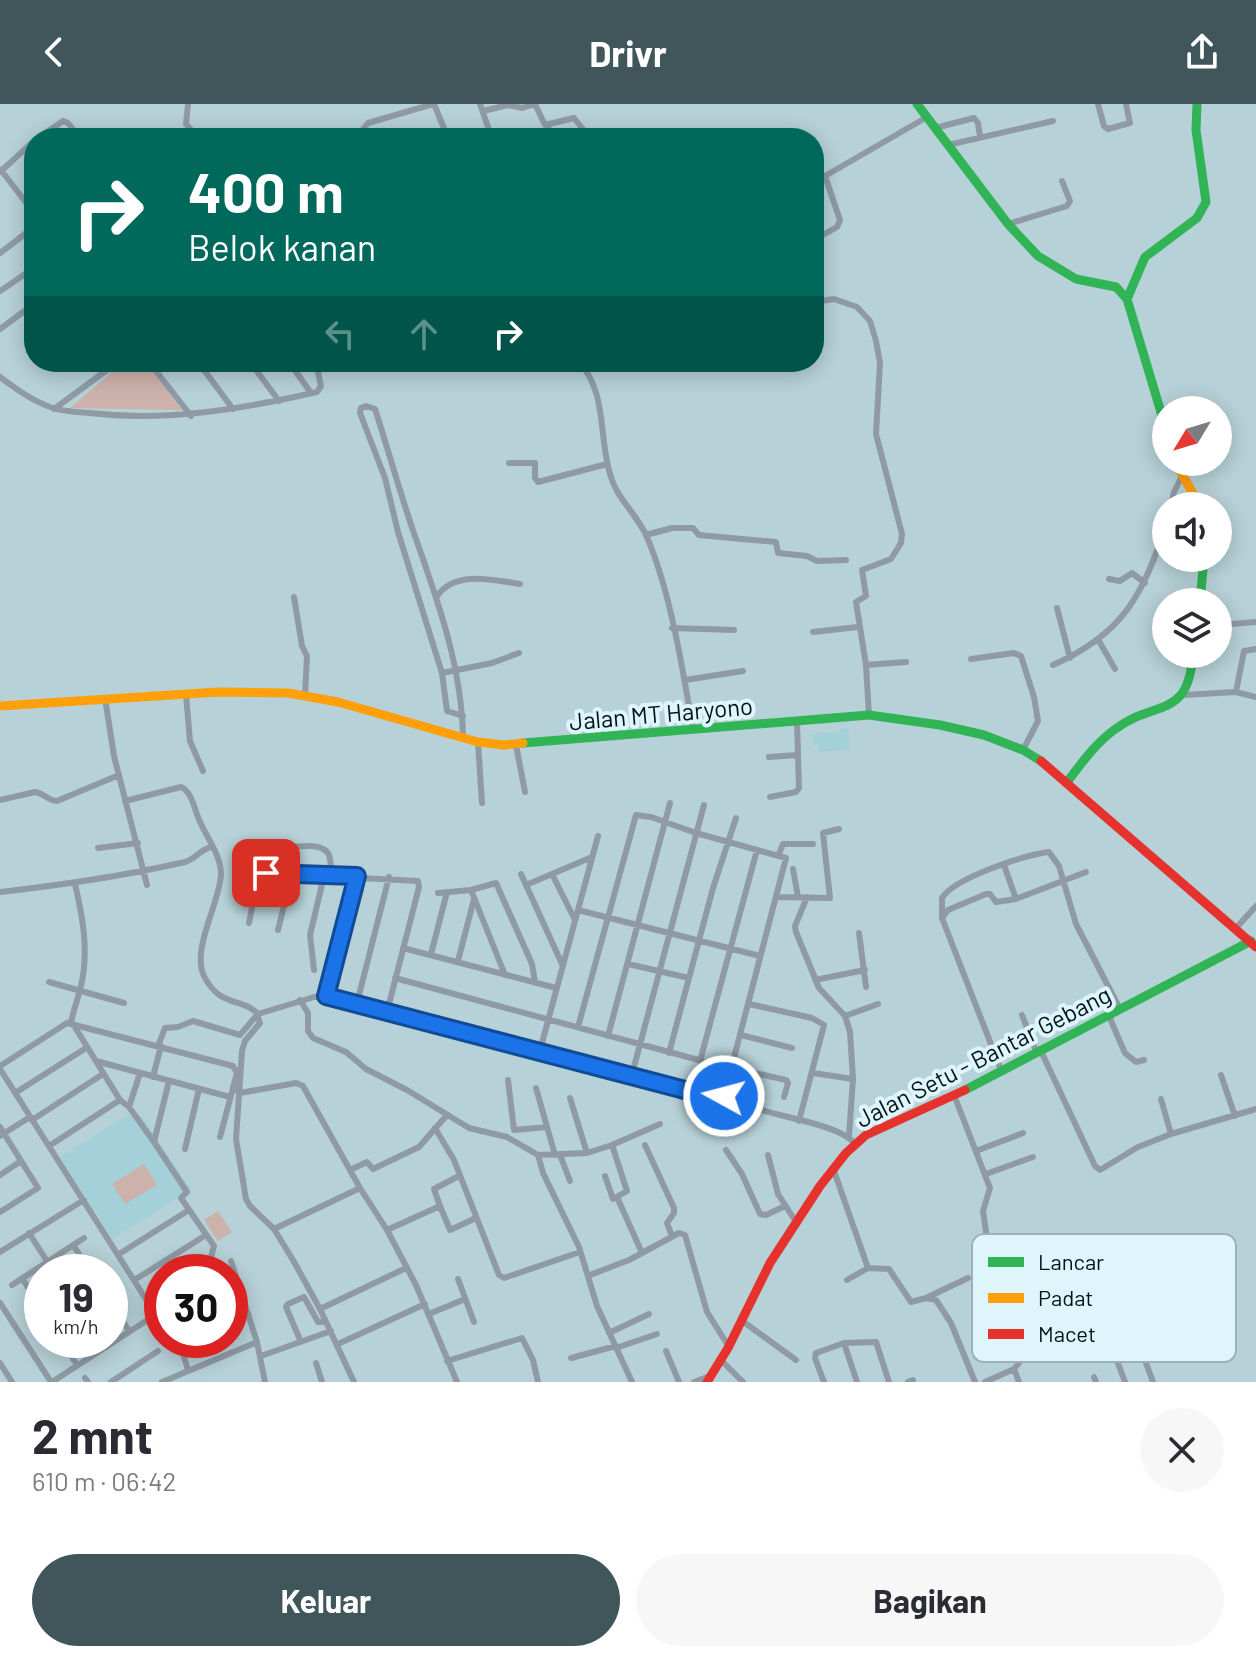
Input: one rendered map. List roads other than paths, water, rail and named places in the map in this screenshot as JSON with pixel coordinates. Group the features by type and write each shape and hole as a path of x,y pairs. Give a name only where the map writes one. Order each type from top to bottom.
{"main road":[{"path":"917,104 1008,224 1038,256 1076,279 1116,287 1127,299 1156,396"},
{"path":"1127,299 1145,257 1197,218 1206,202 1196,130 1197,104"},
{"path":"1181,478 1190,492"},
{"path":"1067,782 1096,743 1183,695 1188,687 1191,668"},
{"name":"Jalan MT Haryono","path":"0,706 218,692 305,695 478,742 516,745 869,715 962,729 1023,750 1037,758 1237,927 1253,944"},
{"name":"Jalan Setu - Bantar Gebang","path":"710,1378 722,1361 766,1268 852,1140 954,1095 1108,1014 1253,944"}],"street":[{"path":"188,104 186,124 189,128"},
{"path":"364,128 368,123 434,104 444,128"},
{"path":"488,128 481,108 508,105 522,108 535,104 543,123 548,126 574,118 582,128"},
{"path":"1098,104 1104,126 1108,129 1129,124 1126,104"},
{"path":"824,234 837,227 840,220 825,176 927,117"},
{"path":"935,128 974,118 980,137"},
{"path":"53,128 63,121 72,128"},
{"path":"948,145 1053,121"},
{"path":"24,150 1,171 24,200"},
{"path":"1008,224 1067,206 1070,201 1062,181"},
{"path":"0,253 24,235"},
{"path":"0,291 24,275"},
{"path":"824,300 846,302 862,311 870,321 880,363 878,449 902,537 891,559 862,570 866,594 856,602 866,665 869,715"},
{"path":"0,329 24,311"},
{"path":"54,409 104,372"},
{"path":"157,372 191,416"},
{"path":"205,372 233,409"},
{"path":"257,372 279,401"},
{"path":"296,372 311,393"},
{"path":"0,377 23,394 54,409 122,417 191,416 311,393 321,389 318,372"},
{"path":"587,372 596,391 607,464 613,483 646,535 661,579 685,680 693,730"},
{"path":"463,716 447,712 442,673 398,532 385,478 360,413 361,408 366,406 375,409 437,596 455,671 463,716 463,738"},
{"path":"509,463 535,463 538,482 607,464"},
{"path":"1176,492 1181,478"},
{"path":"646,535 672,528 693,528 699,535 776,542 778,553 807,556 817,561 846,560"},
{"path":"398,532 415,537"},
{"path":"1053,665 1099,641 1145,583 1152,564"},
{"path":"1109,579 1120,581 1132,573 1145,583"},
{"path":"437,596 447,585 460,580 477,578 520,584"},
{"path":"294,597 302,646 307,656 305,695"},
{"path":"1057,608 1070,658"},
{"path":"1232,624 1256,622"},
{"path":"813,632 858,627"},
{"path":"672,628 734,630"},
{"path":"1099,641 1115,669"},
{"path":"1236,692 1244,651 1256,649"},
{"path":"442,673 492,663 519,653"},
{"path":"971,659 1014,653 1021,656 1038,721 1023,750"},
{"path":"866,665 906,662"},
{"path":"685,680 743,671"},
{"path":"1183,695 1236,692 1256,697"},
{"path":"186,695 190,741 203,771"},
{"path":"105,698 110,739 147,885"},
{"path":"770,797 798,790 797,722"},
{"path":"478,742 482,803"},
{"path":"516,745 525,792"},
{"path":"769,757 798,755"},
{"path":"0,800 35,792 57,801 119,775"},
{"path":"125,801 183,786 218,857 220,878 203,948 203,975 223,999 251,1008 260,1023 245,1041 242,1051 236,1139 244,1193 250,1206 274,1229 320,1309 354,1382"},
{"path":"608,1036 670,803"},
{"path":"631,1078 704,805"},
{"path":"578,1027 636,815 779,854 787,860 723,1100"},
{"path":"669,1053 736,818"},
{"path":"777,897 830,898 823,833 839,829"},
{"path":"539,1054 598,836"},
{"path":"98,848 138,843"},
{"path":"779,854 783,844 813,844"},
{"path":"277,849 312,846 323,849 329,855 328,876 310,935 314,970"},
{"path":"0,892 75,884 145,871 189,861 199,851 211,847"},
{"path":"700,1061 757,850"},
{"path":"1001,1070 942,918 941,906 945,893 976,875 1048,851 1059,866 1076,924 1120,1009"},
{"path":"526,885 592,857"},
{"path":"1004,865 1016,899"},
{"path":"793,869 798,897"},
{"path":"942,918 948,910 986,894 990,894 996,902 1016,899 1086,872"},
{"path":"278,930 292,873"},
{"path":"249,923 262,874 417,880 420,884 387,1012"},
{"path":"521,874 562,964"},
{"path":"552,874 575,920"},
{"path":"326,996 357,876"},
{"path":"357,1003 389,877"},
{"path":"75,884 84,928 84,963 72,1024 120,1100 129,1107 187,1192 181,1198 214,1248 212,1254"},
{"path":"438,893 497,884 532,964 535,982"},
{"path":"471,890 505,975"},
{"path":"431,954 447,892"},
{"path":"153,1077 165,1028 193,1021 240,1035 257,1014 326,996 723,1100 799,1121 852,1140 852,1042 845,1016 821,991 815,980 795,926 807,897"},
{"path":"458,961 474,899"},
{"path":"1237,927 1256,906"},
{"path":"578,910 760,956"},
{"path":"859,933 866,987"},
{"path":"403,948 556,988"},
{"path":"628,964 689,978"},
{"path":"815,980 865,970"},
{"path":"395,978 669,1053 786,1080 784,1097"},
{"path":"49,982 124,1003"},
{"path":"302,1003 308,1013 307,1028 313,1038 346,1052 371,1072 394,1082 475,1130 507,1137 538,1155 587,1153 660,1124"},
{"path":"749,1004 822,1023 824,1031 799,1121"},
{"path":"845,1016 878,1004"},
{"path":"1108,1014 1127,1057 1136,1062 1144,1060"},
{"path":"1022,1015 1097,1169 1105,1168 1138,1147 1171,1134 1256,1109"},
{"path":"189,1210 119,1254 0,1068 66,1023 235,1067 237,1073 220,1137"},
{"path":"741,1035 792,1048"},
{"path":"15,1093 86,1048"},
{"path":"96,1061 230,1097"},
{"path":"129,1107 140,1073"},
{"path":"813,1073 853,1079"},
{"path":"0,1212 38,1188 1,1132 31,1118 103,1074"},
{"path":"1221,1075 1235,1116"},
{"path":"508,1080 514,1130 547,1127"},
{"path":"154,1142 169,1081"},
{"path":"240,1093 300,1083 387,1230 425,1304 457,1382"},
{"path":"233,1087 240,1093"},
{"path":"536,1088 557,1155 570,1181"},
{"path":"185,1149 199,1089"},
{"path":"954,1095 991,1192 983,1211 985,1234"},
{"path":"570,1098 587,1153"},
{"path":"1161,1099 1171,1134"},
{"path":"49,1146 120,1100"},
{"path":"350,1170 367,1162 373,1169 415,1149 447,1115"},
{"path":"435,1128 454,1160 501,1277 580,1252"},
{"path":"976,1151 1023,1133"},
{"path":"605,1176 613,1199 628,1190 612,1145"},
{"path":"645,1145 674,1208 667,1223 672,1236"},
{"path":"726,1150 742,1174 760,1214 766,1215 785,1206"},
{"path":"538,1155 543,1173 590,1275 592,1292 632,1382"},
{"path":"768,1155 778,1194 796,1222"},
{"path":"986,1174 1033,1157"},
{"path":"0,1175 21,1161"},
{"path":"833,1168 868,1268"},
{"path":"459,1176 434,1189 440,1206 450,1230 476,1218"},
{"path":"274,1229 360,1188"},
{"path":"617,1197 642,1253"},
{"path":"0,1252 84,1200"},
{"path":"387,1230 440,1206"},
{"path":"29,1233 42,1254"},
{"path":"590,1275 679,1233 687,1237 707,1312 729,1347"},
{"path":"136,1279 206,1235"},
{"path":"58,1254 84,1238"},
{"path":"73,1245 79,1254"},
{"path":"128,1267 144,1292"},
{"path":"320,1309 406,1268"},
{"path":"847,1280 868,1268 887,1268 911,1302 968,1278"},
{"path":"12,1285 22,1278 24,1281"},
{"path":"458,1279 474,1322"},
{"path":"301,1342 286,1307 288,1304 304,1297 318,1322 326,1322"},
{"path":"926,1298 936,1300 951,1323 975,1382"},
{"path":"429,1314 465,1299"},
{"path":"0,1303 51,1382 144,1322"},
{"path":"338,1344 425,1304"},
{"path":"248,1310 265,1382"},
{"path":"609,1333 649,1314"},
{"path":"741,1320 796,1360"},
{"path":"261,1356 331,1331"},
{"path":"571,1358 657,1334"},
{"path":"447,1361 522,1338 533,1360 538,1382"},
{"path":"162,1382 257,1342"},
{"path":"824,1382 815,1355 844,1343 877,1342 889,1382"},
{"path":"844,1343 857,1382"},
{"path":"666,1351 679,1382"},
{"path":"72,1358 77,1365"},
{"path":"111,1382 147,1358"},
{"path":"184,1358 188,1370"},
{"path":"722,1361 743,1382"},
{"path":"985,1382 1014,1369 1020,1362"},
{"path":"1118,1362 1125,1382"},
{"path":"1146,1362 1153,1382"},
{"path":"0,1363 12,1382"},
{"path":"316,1363 322,1382"},
{"path":"1014,1369 1019,1382"},
{"path":"694,1382 710,1378"}]}
